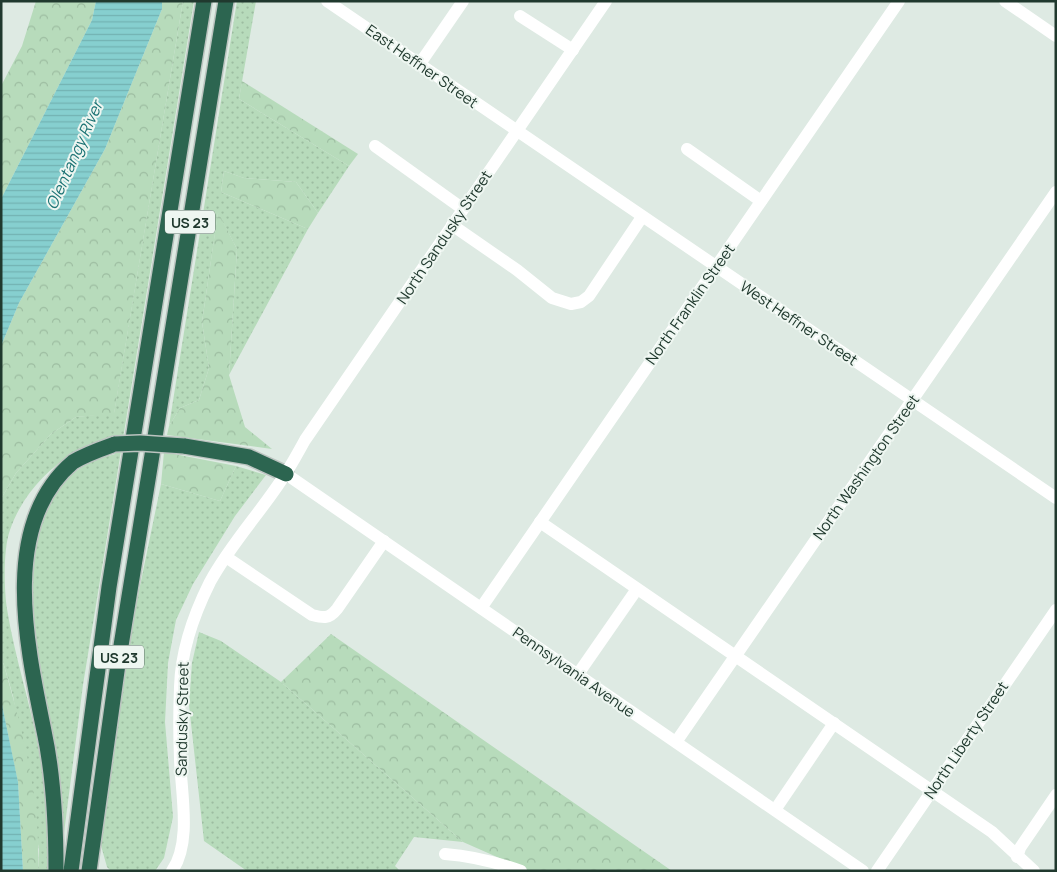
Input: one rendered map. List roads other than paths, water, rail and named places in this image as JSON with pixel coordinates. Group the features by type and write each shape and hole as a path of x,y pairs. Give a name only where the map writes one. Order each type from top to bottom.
{"highway":[{"name":"US 23","path":"74,868 109,588 204,1"},
{"name":"US 23","path":"89,871 120,654 226,1"},
{"path":"56,871 55,815 50,761 17,598 16,558 24,522 39,495 49,482 73,463 93,452 115,444 140,443 184,446 248,457 286,474"},
{"path":"92,846 94,857 101,871"}],"street":[{"name":"East Heffner Street","path":"327,1 517,131"},
{"name":"North Sandusky Street","path":"286,474 305,440 606,1"},
{"name":"North Franklin Street","path":"481,608 899,1"},
{"path":"1005,1 1056,36"},
{"path":"419,65 457,4"},
{"path":"520,16 572,50"},
{"name":"West Heffner Street","path":"517,131 1056,498"},
{"path":"375,146 463,209"},
{"path":"687,149 761,201"},
{"name":"North Washington Street","path":"676,742 1056,192"},
{"path":"452,225 517,270 552,298 571,304 581,302 589,296 642,217"},
{"name":"Pennsylvania Avenue","path":"286,474 863,871"},
{"name":"Sandusky Street","path":"178,869 184,836 180,760 180,687 182,663 197,612 211,581 286,474"},
{"path":"540,522 992,832 1034,871"},
{"path":"226,557 312,614 324,618 331,616 337,609 384,541"},
{"path":"578,674 638,589"},
{"name":"North Liberty Street","path":"877,871 1056,610"},
{"path":"776,810 834,723"},
{"path":"1018,857 1020,848 1056,795"},
{"path":"445,854 500,864 521,871"}],"water":[{"name":"Olentangy River","path":"96,1 162,1 162,9 105,149 19,303 1,346 1,199 92,20"},
{"path":"1,700 18,782 23,871 1,871"}]}
